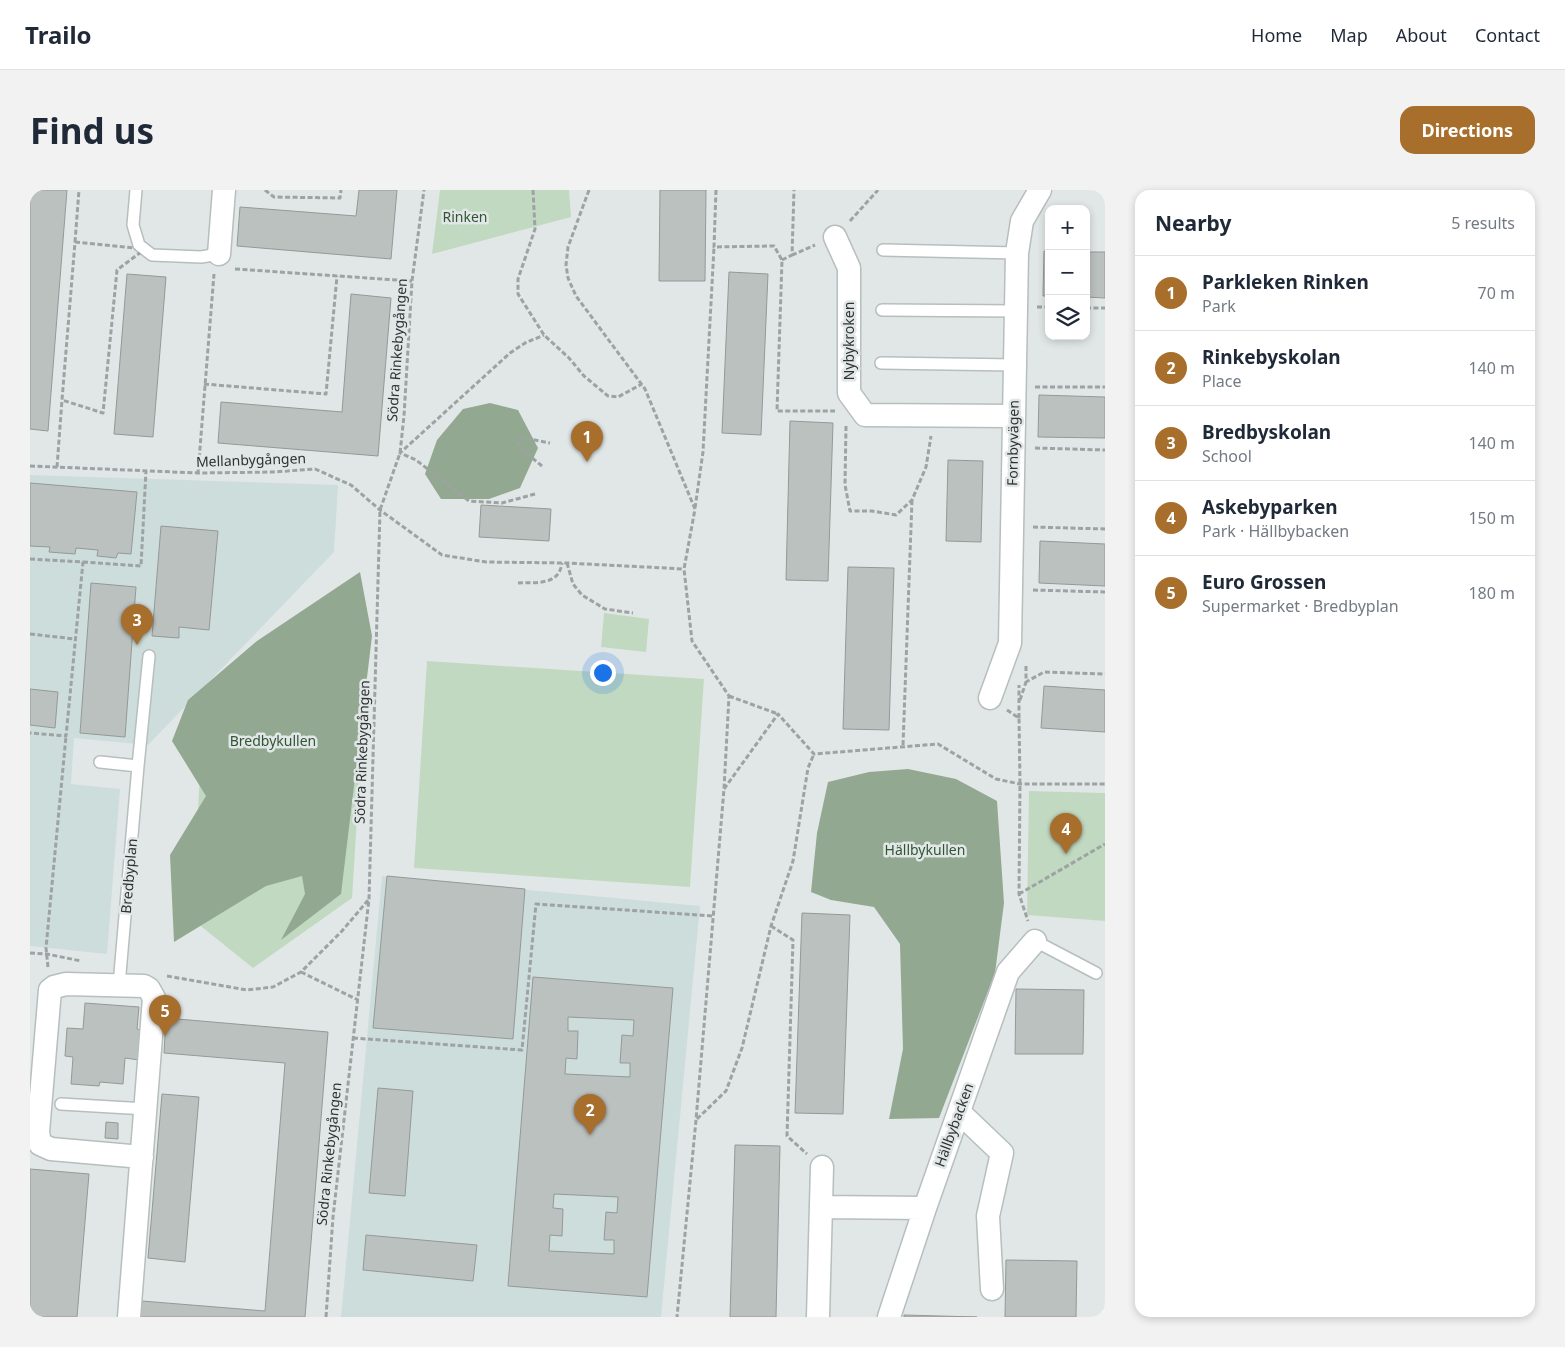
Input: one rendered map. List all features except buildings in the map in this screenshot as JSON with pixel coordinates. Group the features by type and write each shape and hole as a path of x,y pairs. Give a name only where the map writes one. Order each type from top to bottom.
{"street":[{"path":"224,190 226,261"},
{"name":"Fornbyvägen","path":"990,698 1010,643 1015,365 1026,313 1017,253 1022,221 1040,190"},
{"name":"Nybykroken","path":"835,237 849,268 848,393 865,414 1014,416"},
{"name":"Hällbybacken","path":"889,1317 925,1208 1008,972 1034,941"},
{"path":"129,1317 146,1109 154,998 149,989 144,986 66,984 54,987 50,990 38,1132 35,1146 142,1157"},
{"path":"959,1112 1002,1152 988,1216 992,1289"},
{"path":"818,1317 822,1167"},
{"path":"821,1207 925,1208"}],"lane":[{"path":"136,190 133,225 139,245 144,249 152,255 201,256 226,261"},
{"path":"882,250 1017,253"},
{"path":"882,310 1026,313"},
{"path":"880,363 1015,365"},
{"name":"Bredbyplan","path":"119,985 149,656"},
{"path":"100,762 138,766"},
{"path":"1034,941 1096,973"},
{"path":"61,1104 146,1109"}],"path":[{"path":"57,467 79,190"},
{"path":"265,190 274,197 340,198 341,190"},
{"name":"Södra Rinkebygången","path":"326,1317 333,1217 369,899 380,510 400,453 412,281 424,190"},
{"path":"533,190 535,229 517,287 518,294 523,303 544,335 569,358 584,376 608,396 618,397 642,384"},
{"path":"589,190 568,247 566,265 568,278 576,296 645,389 695,509"},
{"path":"716,190 703,452 684,569 692,641 729,696 778,714 814,754"},
{"path":"782,260 792,255 794,190"},
{"path":"835,237 878,190"},
{"path":"75,242 144,249"},
{"path":"714,247 774,246 782,260 777,411 837,411"},
{"path":"62,400 103,413 117,270 144,249"},
{"path":"198,473 214,268 226,261 337,276 412,281"},
{"path":"204,384 326,394 337,276"},
{"path":"1026,313 1036,307 1045,307"},
{"path":"1090,308 1105,308"},
{"path":"535,494 502,503 469,501 416,460 400,453 510,353 525,343 544,335"},
{"path":"1035,378 1035,387 1105,387"},
{"path":"903,745 912,500 926,467 934,415"},
{"path":"846,420 846,485 850,511 872,511 896,515 912,500"},
{"path":"542,466 520,448 518,442 521,438 525,438 550,443"},
{"path":"1032,448 1105,450"},
{"name":"Mellanbygången","path":"30,466 198,473 274,472 315,469 351,485 380,510 442,555 486,562 567,563 684,569"},
{"path":"30,559 142,566 146,471"},
{"path":"1030,526 1105,528"},
{"path":"50,990 46,948 83,562"},
{"path":"518,583 548,581 556,578 561,572 562,563"},
{"path":"567,563 573,584 582,595 605,609 633,613"},
{"path":"1028,589 1105,592"},
{"path":"30,634 75,639"},
{"path":"1019,705 1026,682 1026,663"},
{"path":"1026,682 1044,672 1105,674"},
{"path":"677,1317 724,789 729,696"},
{"path":"990,698 1019,718 1019,894 1034,941"},
{"path":"724,789 778,714"},
{"path":"30,733 66,736"},
{"path":"814,754 903,745 938,744 996,779 1020,784 1105,784"},
{"path":"696,1120 726,1091 742,1048 771,926 793,861 808,768 814,754"},
{"path":"1019,894 1105,844"},
{"path":"159,975 247,990 273,988 301,972 342,931 369,899"},
{"path":"353,1038 522,1050 536,904 713,916"},
{"path":"771,926 793,940 787,1136 822,1167"},
{"path":"301,972 358,1000"},
{"path":"1102,1317 1105,1309"}],"shaded area":[{"path":"30,475 338,485 334,552 148,745 74,738 71,784 120,789 107,954 30,946"},
{"path":"382,876 700,906 661,1317 341,1317"}],"green space":[{"name":"Rinken","path":"440,190 569,190 571,217 432,254"},
{"path":"490,403 518,410 538,448 520,488 489,499 441,499 425,474 437,440 463,409"},
{"name":"Bredbykullen","path":"360,572 372,636 341,894 281,940 305,894 302,876 266,886 174,942 170,855 206,796 172,741 188,700 257,641"},
{"path":"604,613 649,619 646,652 601,647"},
{"path":"427,661 704,679 690,887 414,868"},
{"name":"Bredbykullen","path":"205,685 365,690 352,898 253,968 192,919"},
{"name":"Hällbykullen","path":"908,769 956,779 997,801 1004,903 995,973 939,1118 889,1119 903,1049 900,944 874,907 831,900 811,892 817,833 828,782 869,772"},
{"path":"1029,791 1105,793 1105,921 1027,915"}],"place":[{"name":"Parkleken Rinken","path":"587,462"},
{"name":"Bredbyskolan","path":"137,645"},
{"name":"Askebyparken","path":"1066,854"},
{"name":"Euro Grossen","path":"165,1036"},
{"name":"Rinkebyskolan","path":"590,1135"}]}
